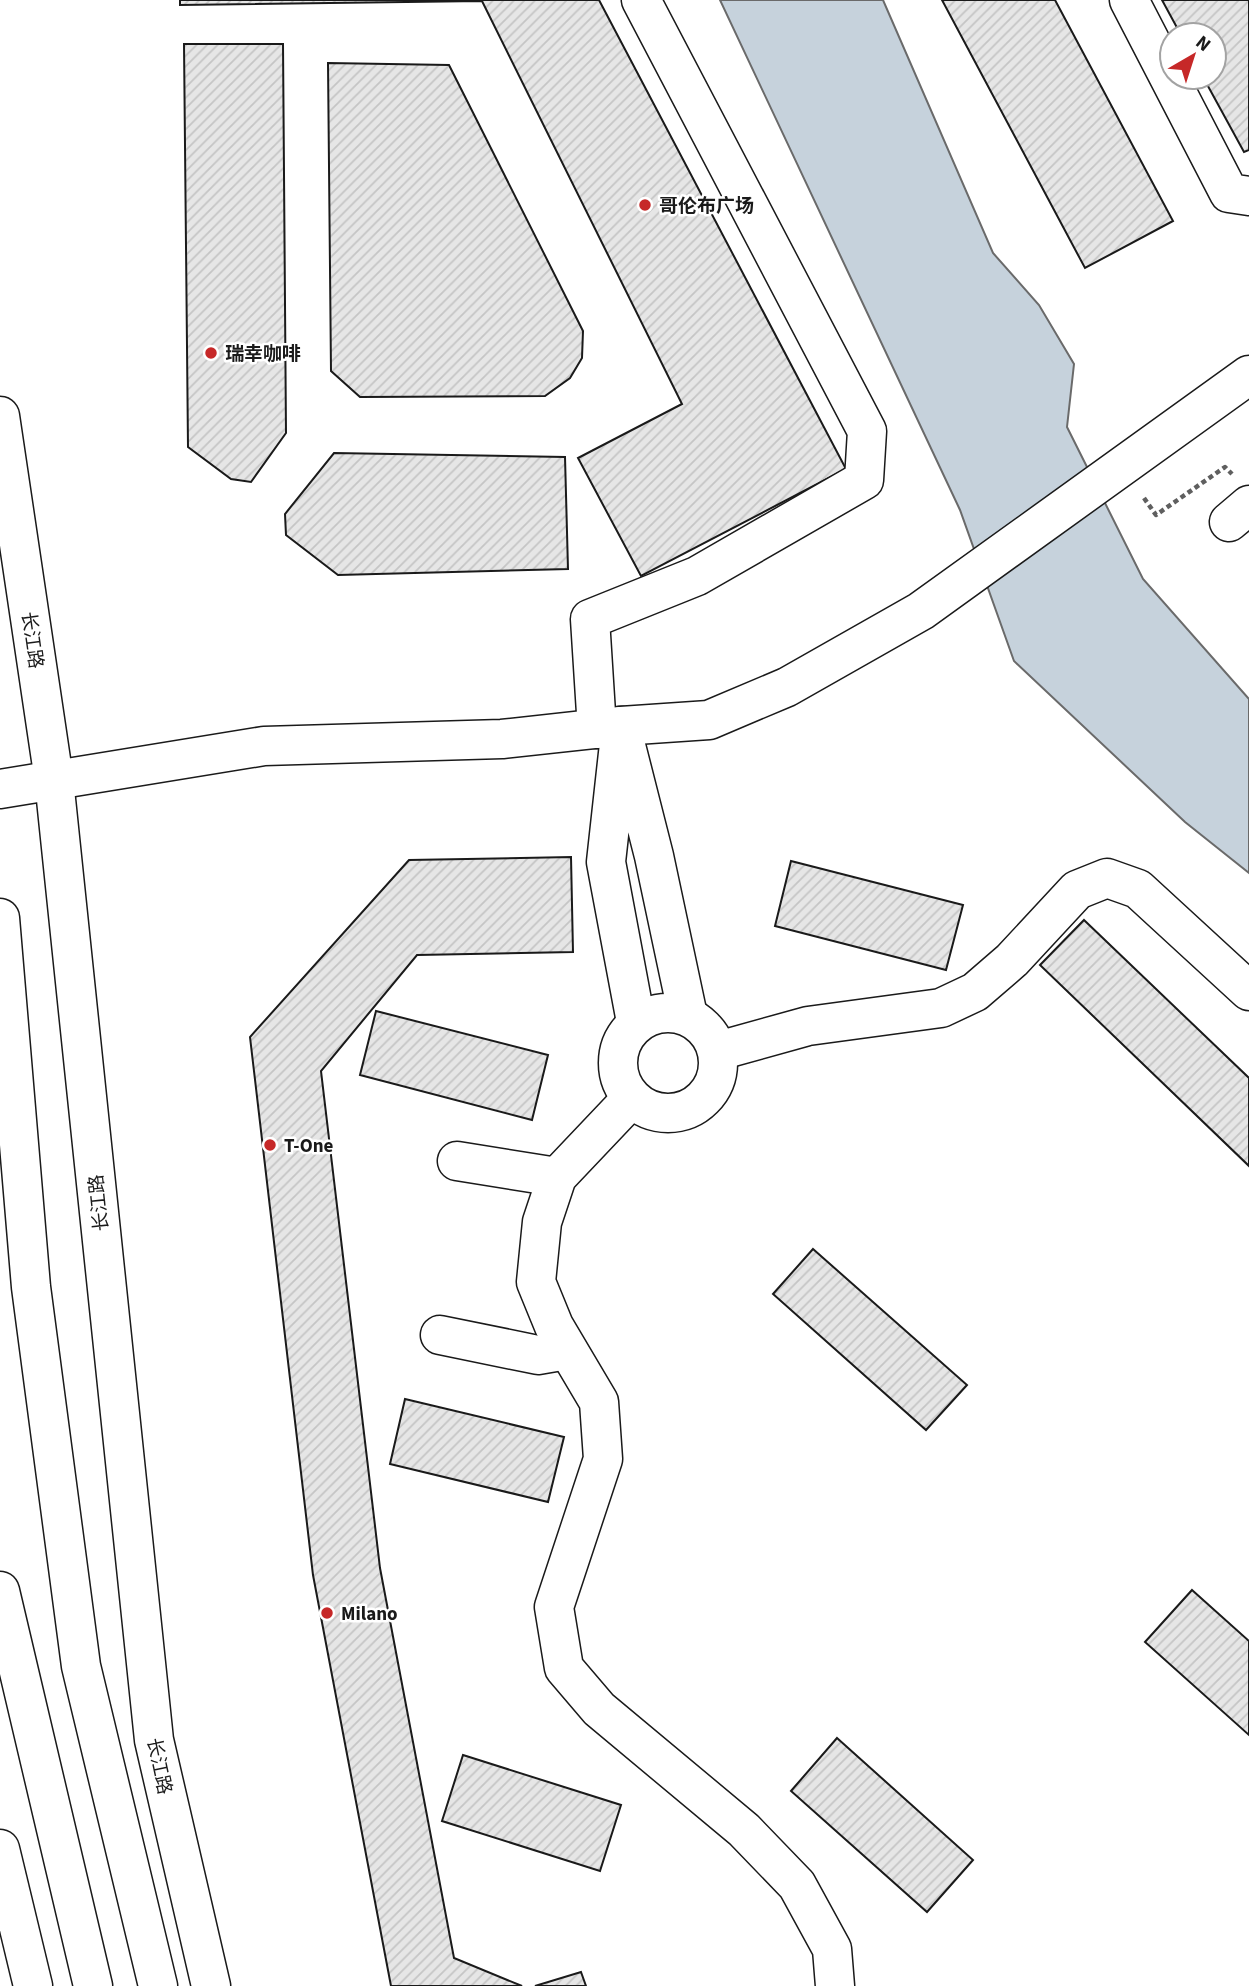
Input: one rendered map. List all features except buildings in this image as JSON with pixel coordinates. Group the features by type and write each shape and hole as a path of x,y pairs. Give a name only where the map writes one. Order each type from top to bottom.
{"main road":[{"path":"641,0 867,431 864,480 697,576 590,619 609,728 654,856 688,1016"},
{"path":"1129,0 1229,193 1249,196"},
{"path":"0,789 264,746 502,739 709,720 787,687 921,611 1249,375"},
{"name":"长江路","path":"0,416 54,780 153,1740 211,1986"},
{"path":"609,728 606,862 636,1022"},
{"path":"718,1051 808,1026 941,1008 975,992 1003,968 1077,890 1107,878 1138,889 1249,991"},
{"path":"0,918 31,1287 81,1666 158,1986"},
{"path":"661,1012 688,1016 707,1030 718,1051 717,1078 704,1100 680,1113 654,1113 631,1099 617,1074 619,1046 636,1022 661,1012"},
{"path":"631,1099 557,1177 542,1222 536,1282 554,1326 598,1402 603,1459 554,1606 564,1668 599,1709 744,1830 797,1885 832,1949 835,1986"},
{"path":"457,1161 557,1177"},
{"path":"440,1335 538,1355 567,1350"},
{"path":"0,1591 93,1986"},
{"path":"0,1849 33,1986"}],"path":[{"path":"1156,515 1225,467"}],"shaded area":[{"path":"720,0 883,0 993,253 1039,305 1074,364 1067,427 1143,579 1249,699 1249,873 1185,822 1014,661 960,510"}],"place":[{"name":"哥伦布广场","path":"645,205"},
{"name":"瑞幸咖啡","path":"211,353"},
{"name":"T-One","path":"270,1145"},
{"name":"Milano","path":"327,1613"}]}
